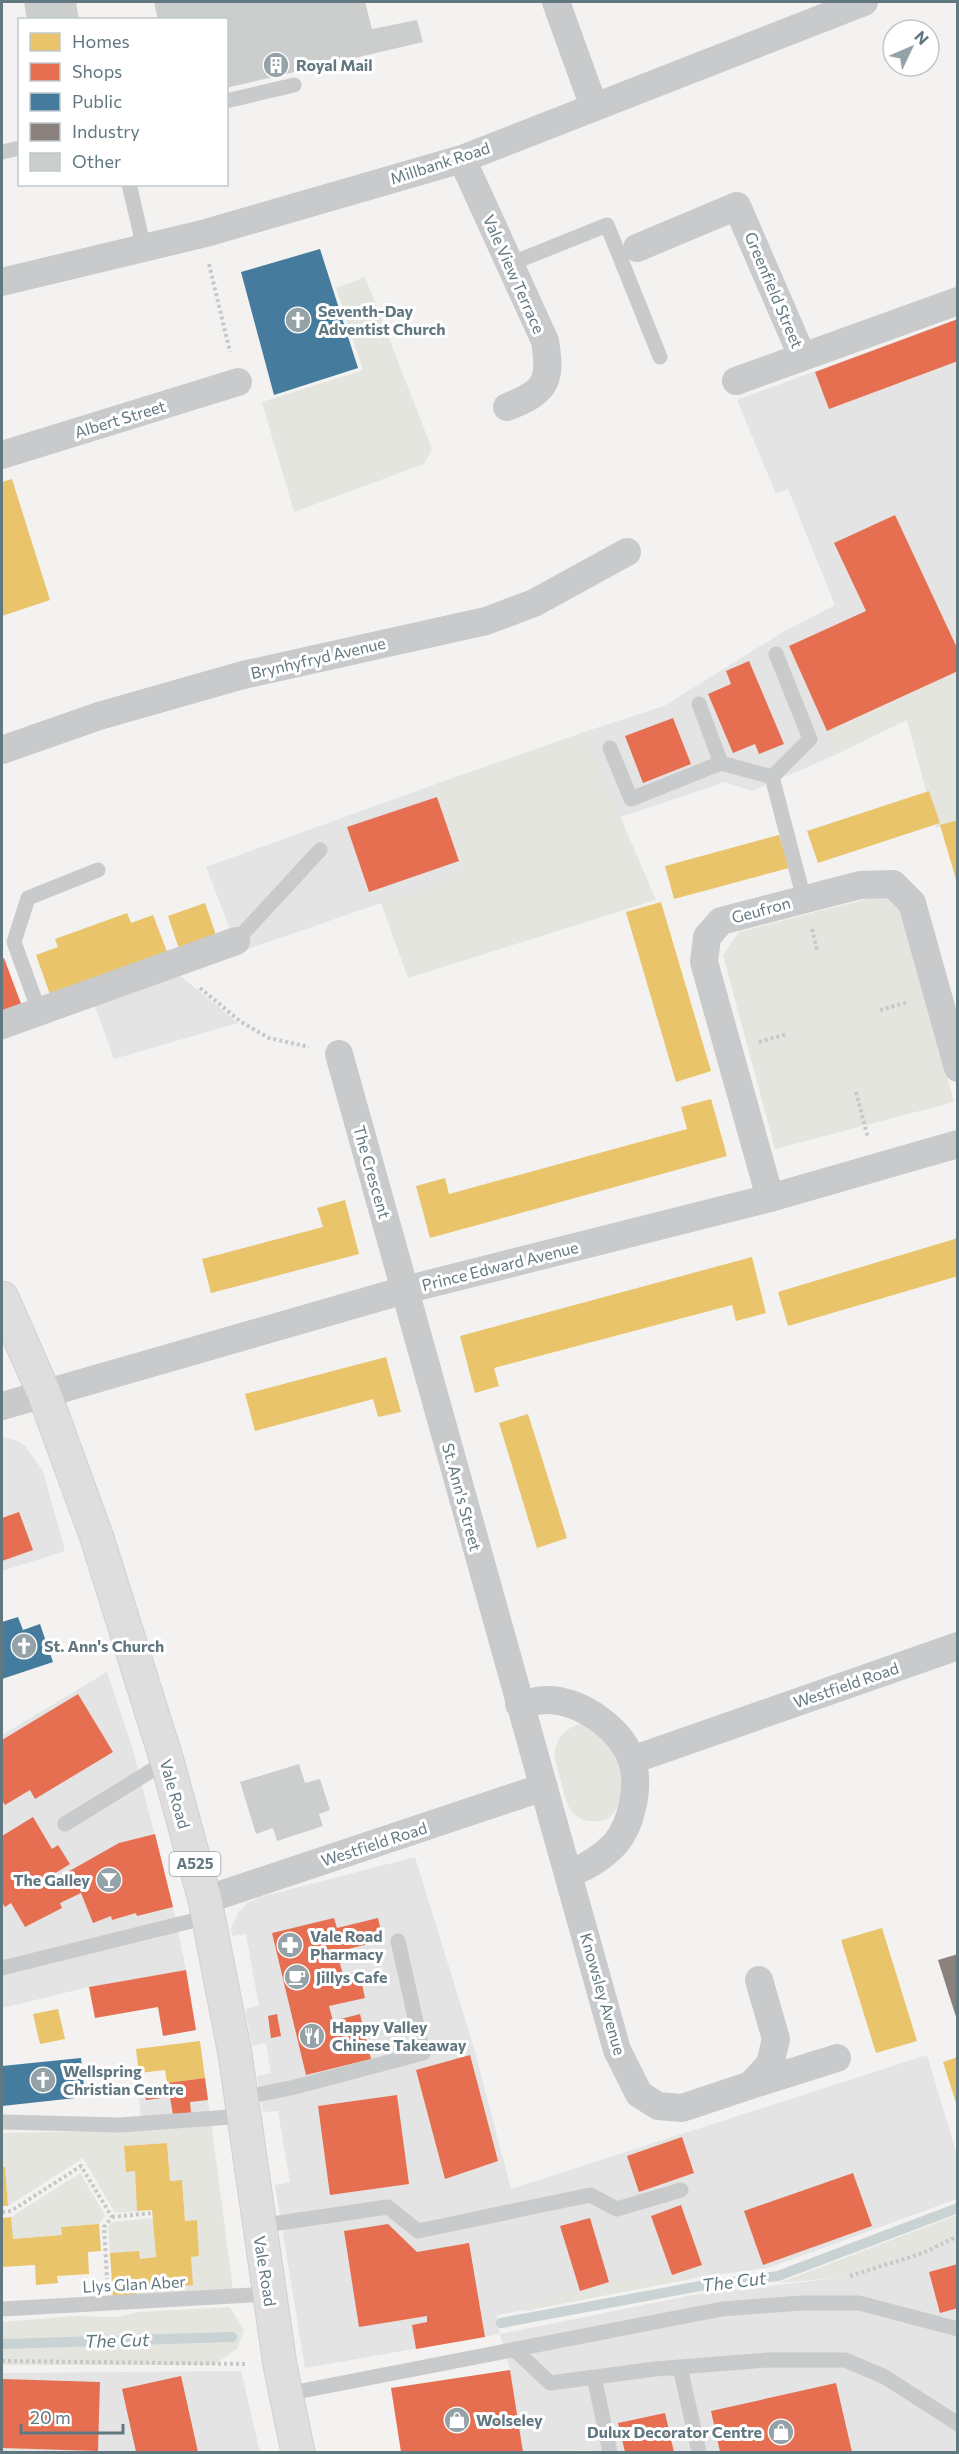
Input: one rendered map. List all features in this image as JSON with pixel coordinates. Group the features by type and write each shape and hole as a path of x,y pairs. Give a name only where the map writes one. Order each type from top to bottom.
{"main road":[{"name":"Vale Road","path":"2,1298 44,1393 97,1538 167,1761 206,1909 243,2107 258,2226 283,2379 298,2452"}],"street":[{"path":"556,2 594,106"},
{"name":"Millbank Road","path":"2,282 206,232 462,159 864,2"},
{"name":"Vale View Terrace","path":"462,159 545,341 549,365 544,387 529,398 507,407"},
{"name":"Greenfield Street","path":"637,248 737,206 802,356 957,301"},
{"path":"736,381 802,356"},
{"name":"Albert Street","path":"2,455 238,382"},
{"name":"Brynhyfryd Avenue","path":"2,750 99,716 243,675 486,621 534,603 627,552"},
{"name":"Geufron","path":"770,1198 704,962 707,937 721,921 860,885 893,884 912,903 957,1068"},
{"path":"2,1025 236,941"},
{"name":"The Crescent","path":"339,1054 405,1290"},
{"name":"Prince Edward Avenue","path":"2,1406 405,1290 770,1198 957,1144"},
{"name":"St. Ann's Street","path":"405,1290 519,1704"},
{"name":"Westfield Road","path":"632,1760 957,1646"},
{"path":"547,1700 574,1705 599,1717 618,1737 632,1760 634,1790 630,1818 616,1842 596,1862 570,1874 519,1704 547,1700"},
{"name":"Westfield Road","path":"206,1909 544,1787"},
{"name":"Knowsley Avenue","path":"570,1874 617,2050 639,2094 658,2106 682,2108 837,2058"},
{"path":"751,2085 770,2064 776,2039 759,1980"}],"lane":[{"path":"228,100 294,85"},
{"path":"2,152 18,148"},
{"path":"129,186 144,248"},
{"path":"510,264 607,225 660,357"},
{"path":"772,777 810,739 776,654"},
{"path":"699,704 721,764"},
{"path":"610,748 632,799 721,764 772,777"},
{"path":"772,777 804,899"},
{"path":"236,941 320,850"},
{"path":"39,1011 14,942 28,898 98,870"},
{"path":"65,1824 167,1761"},
{"path":"2,1968 206,1909"},
{"path":"2,2122 120,2125 243,2107 296,2087 423,2054 398,1941"},
{"path":"258,2226 388,2207 418,2231 590,2195 617,2209 681,2190"},
{"name":"Llys Glan Aber","path":"2,2309 269,2294"},
{"path":"283,2379 514,2349 722,2309 802,2302 859,2303 957,2329"},
{"path":"514,2349 550,2383 680,2367 767,2360 845,2360 885,2377 957,2424"},
{"path":"680,2367 699,2452"},
{"path":"594,2377 610,2452"}],"path":[{"path":"206,232 208,260 238,382"},
{"path":"171,964 241,1022 268,1038 339,1054"},
{"path":"856,1092 876,1168"},
{"path":"2,2212 11,2211 81,2166 112,2217"},
{"path":"109,2303 104,2228 112,2217 152,2213"},
{"path":"846,2277 923,2253 957,2236"},
{"path":"2,2361 283,2379"}],"shaded area":[{"path":"365,277 432,449 424,464 294,512 262,402 363,370 336,288"},
{"path":"957,319 957,670 828,730 835,755 752,791 725,782 620,817 584,732 664,706 783,632 835,605 788,489 776,494 737,400"},
{"path":"957,670 957,823 936,828 907,720 835,755 827,731"},
{"path":"584,732 656,900 408,978 381,903 463,874 433,785"},
{"path":"433,785 463,875 239,952 206,867"},
{"path":"885,894 903,913 954,1102 775,1149 723,955 739,932"},
{"path":"177,973 238,1023 114,1059 93,1001"},
{"path":"2,1437 18,1441 26,1447 43,1471 65,1551 2,1571"},
{"path":"107,1672 133,1750 173,1907 186,1970 89,1987 2,2008 2,1735"},
{"path":"579,1724 595,1730 607,1742 616,1759 621,1777 621,1795 616,1810 605,1819 589,1821 576,1816 570,1809 563,1790 554,1756 555,1750 561,1736"},
{"path":"415,1857 474,2048 511,2189 927,2055 957,2155 957,2199 768,2268 700,2277 497,2315 500,2334 305,2368 275,2185 290,2182 278,2111 263,2112 257,2076 271,2073 266,2043 252,2046 245,2009 259,2006 246,1934 232,1936 231,1929 238,1913 247,1903 261,1897"},
{"path":"205,2078 212,2129 142,2131 138,2087"},
{"path":"212,2129 233,2290 136,2296 136,2289 191,2257 199,2256 197,2220 185,2221 182,2180 170,2181 167,2143 124,2146 126,2171 135,2171 137,2211 115,2213 83,2158 8,2206 5,2168 2,2167 2,2133"},
{"path":"80,2173 105,2215 99,2224 61,2227 62,2235 13,2239 11,2217"},
{"path":"957,2215 957,2236 923,2253 846,2277 779,2283"},
{"path":"153,2218 156,2257 140,2259 139,2251 110,2253 108,2227 112,2222"},
{"path":"957,2236 957,2452 591,2452 590,2450 523,2452 510,2370 500,2334 698,2294 846,2277 923,2253"},
{"path":"672,2275 700,2277 526,2311 522,2308 526,2304 609,2282"},
{"path":"230,2307 244,2330 237,2349 214,2365 2,2365 2,2322 74,2316 115,2317 139,2312"},
{"path":"241,2371 260,2452 2,2452 2,2373"}],"building: Homes":[{"path":"12,479 50,600 2,616 2,482"},
{"path":"929,791 940,823 818,863 807,831"},
{"path":"958,820 958,882 957,883 940,825"},
{"path":"779,835 789,868 674,899 665,866"},
{"path":"661,902 711,1071 676,1082 626,912"},
{"path":"205,903 217,938 180,952 168,916"},
{"path":"127,913 131,923 153,915 169,957 52,1000 36,955 58,947 55,939"},
{"path":"711,1099 727,1156 430,1238 416,1186 445,1178 449,1194 687,1129 681,1107"},
{"path":"345,1200 359,1254 211,1293 202,1259 323,1227 317,1208"},
{"path":"958,1238 958,1276 788,1326 778,1292"},
{"path":"752,1257 766,1313 736,1321 732,1305 494,1368 499,1386 475,1393 460,1336"},
{"path":"386,1357 401,1412 378,1417 373,1399 255,1431 245,1394"},
{"path":"528,1414 567,1538 537,1548 499,1423"},
{"path":"882,1928 917,2041 876,2053 841,1940"},
{"path":"58,2009 65,2039 40,2044 33,2014"},
{"path":"200,2041 205,2078 167,2083 165,2070 139,2073 136,2049"},
{"path":"958,2057 958,2106 957,2106 943,2062"},
{"path":"167,2143 170,2181 182,2180 185,2221 197,2220 199,2256 191,2257 193,2285 136,2289 136,2296 113,2298 110,2253 139,2251 140,2259 156,2257 152,2210 137,2211 135,2171 126,2172 124,2146"},
{"path":"2,2167 5,2167 8,2206 2,2206"},
{"path":"11,2217 13,2239 62,2235 61,2227 99,2224 101,2251 88,2252 89,2274 57,2276 58,2283 36,2285 35,2265 2,2267 2,2218"}],"building: Shops":[{"path":"958,319 958,361 829,409 815,372"},
{"path":"895,515 958,650 958,671 827,731 789,646 866,611 834,543"},
{"path":"749,661 784,744 759,754 755,744 733,753 708,694 731,684 726,671"},
{"path":"673,718 691,764 643,783 625,736"},
{"path":"437,797 459,861 369,892 347,827"},
{"path":"4,958 23,1009 2,1017 2,959"},
{"path":"19,1512 33,1550 2,1561 2,1518"},
{"path":"78,1694 113,1752 35,1799 30,1790 5,1805 2,1800 2,1740"},
{"path":"33,1817 52,1849 58,1845 70,1864 54,1874 57,1878 119,1843 155,1834 173,1907 137,1916 136,1913 112,1920 111,1916 93,1923 81,1893 60,1903 62,1908 25,1927 11,1903 5,1907 2,1905 2,1836"},
{"path":"334,1918 337,1928 378,1918 383,1940 337,1952 343,1975 359,1971 365,1998 329,2006 333,2021 360,2014 371,2059 306,2075 272,1933"},
{"path":"186,1970 196,2030 163,2036 158,2007 95,2018 89,1987"},
{"path":"277,2014 281,2036 271,2038 268,2016"},
{"path":"470,2055 498,2161 445,2179 416,2070"},
{"path":"205,2078 208,2100 190,2102 191,2113 173,2115 170,2097 146,2100 144,2086"},
{"path":"397,2095 409,2184 330,2195 318,2106"},
{"path":"682,2137 694,2173 639,2192 627,2156"},
{"path":"853,2173 872,2226 763,2265 744,2211"},
{"path":"681,2205 702,2265 672,2275 651,2216"},
{"path":"590,2218 609,2282 580,2291 560,2226"},
{"path":"388,2224 417,2252 469,2243 485,2337 416,2349 412,2325 427,2322 427,2316 359,2327 344,2231"},
{"path":"958,2264 958,2308 940,2313 929,2272"},
{"name":"Wolseley","path":"510,2370 523,2452 401,2452 391,2388"},
{"path":"181,2376 198,2452 136,2452 122,2389"},
{"path":"2,2379 100,2382 98,2451 2,2448"},
{"name":"Dulux Decorator Centre","path":"836,2383 852,2452 720,2452 711,2411"},
{"path":"665,2413 674,2452 625,2452 618,2423"}],"building: Public":[{"name":"Seventh-Day Adventist Church","path":"320,249 358,368 274,395 241,272"},
{"name":"St. Ann's Church","path":"18,1617 23,1630 40,1624 53,1662 2,1679 2,1622"},
{"name":"Wellspring Christian Centre","path":"81,2058 85,2097 2,2106 2,2066"}],"building: Industry":[{"path":"958,1954 958,2020 957,2020 938,1960"}],"building: Other":[{"path":"24,2 76,2 79,18 27,18"},
{"name":"Royal Mail","path":"154,2 365,2 372,29 417,20 423,42 228,88 228,18 158,18"},
{"path":"299,1764 305,1783 320,1779 330,1810 319,1814 323,1826 277,1841 273,1828 256,1834 240,1782"}],"waterway":[{"name":"The Cut","path":"501,2323 700,2286 778,2276 958,2208"},
{"name":"The Cut","path":"2,2344 232,2337"}],"place":[{"name":"Royal Mail","path":"276,65"},
{"name":"Seventh-Day Adventist Church","path":"298,320"},
{"name":"St. Ann's Church","path":"24,1646"},
{"name":"The Galley","path":"109,1880"},
{"name":"Vale Road Pharmacy","path":"290,1945"},
{"name":"Jillys Cafe","path":"297,1977"},
{"name":"Happy Valley Chinese Takeaway","path":"312,2036"},
{"name":"Wellspring Christian Centre","path":"43,2080"},
{"name":"Wolseley","path":"457,2420"},
{"name":"Dulux Decorator Centre","path":"781,2432"}]}
